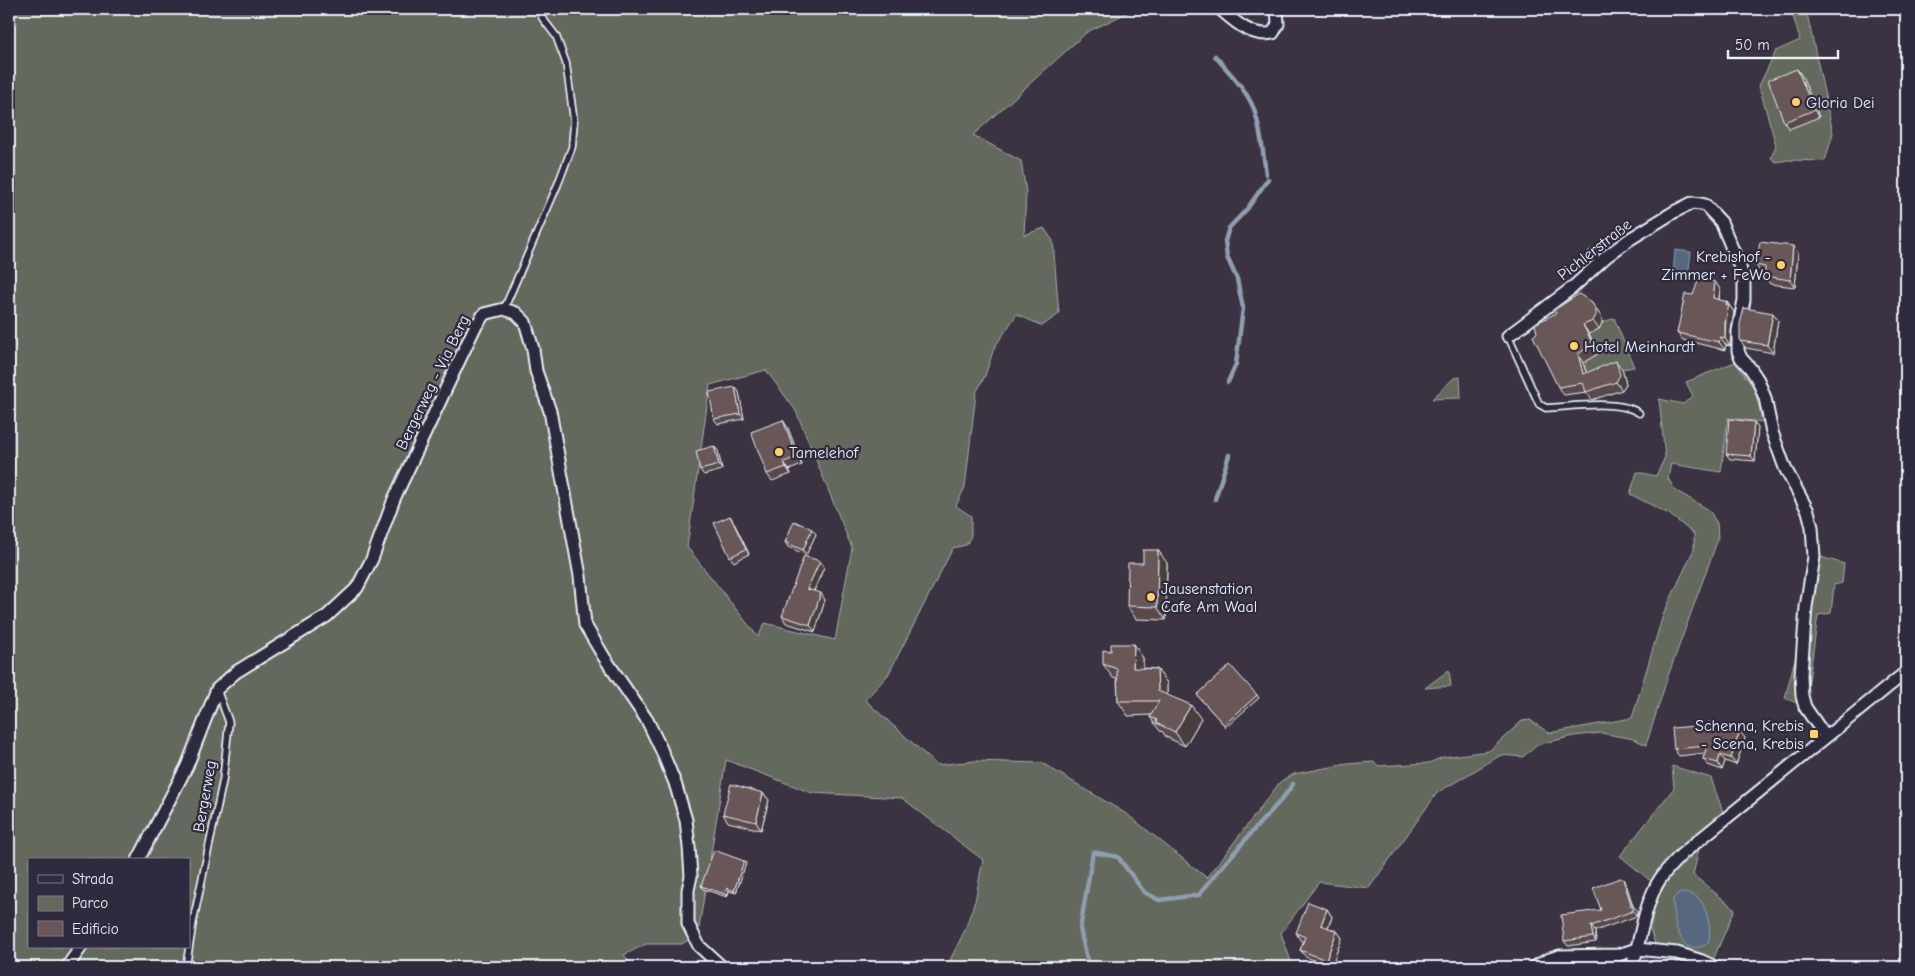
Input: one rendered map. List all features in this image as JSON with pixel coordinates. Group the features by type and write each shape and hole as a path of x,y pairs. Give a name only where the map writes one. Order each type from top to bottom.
{"street":[{"path":"1220,9 1244,28 1256,33 1267,34 1273,33 1278,24 1278,9"},
{"name":"Pichlerstraße","path":"1508,336 1572,288 1596,258 1692,203 1705,206 1721,222 1744,283 1744,300 1738,331 1740,358 1758,380 1765,398 1772,432 1785,468 1808,511 1812,527 1814,558 1806,607 1801,675 1802,696 1805,707 1825,736"},
{"name":"Bergerweg - Via Berg","path":"139,858 186,766 217,689 236,672 327,616 357,588 372,559 394,499 474,329 484,314 504,309"},
{"path":"504,309 516,313 525,322 533,349 536,371 550,411 580,576 585,625 604,657 647,720 668,766 681,803 687,829 691,876 688,890 688,924 699,946 722,967"},
{"path":"1632,967 1655,887 1682,854 1906,672"},
{"path":"67,967 80,948"},
{"path":"1534,967 1558,956 1618,955 1637,950 1677,953 1715,967"}],"lane":[{"path":"504,309 572,147 574,121 566,63 556,36 538,9"},
{"path":"1508,336 1539,404 1546,408 1628,407 1639,413"},
{"name":"Bergerweg","path":"190,941 223,780 229,722 217,689"},
{"name":"Bergerweg","path":"186,967 189,948"}],"green space":[{"path":"9,9 1135,9 1087,32 973,135 1021,161 1026,192 1024,235 1044,228 1053,241 1059,314 1042,326 1017,314 994,348 985,376 976,393 965,487 956,506 971,516 971,536 966,545 953,548 888,675 865,700 937,765 974,761 1042,763 1128,815 1207,878 1280,782 1294,774 1347,764 1373,762 1379,766 1429,763 1443,757 1489,751 1522,721 1530,720 1549,733 1632,718 1663,615 1694,549 1694,534 1669,514 1630,494 1637,472 1656,476 1665,457 1659,399 1683,404 1693,396 1686,382 1735,362 1754,388 1763,422 1728,418 1721,472 1671,464 1668,478 1675,490 1709,510 1717,523 1718,539 1668,676 1646,745 1634,739 1601,733 1574,736 1536,745 1523,757 1501,755 1437,793 1369,888 1319,882 1281,933 1293,967 1079,967 956,963 950,960 964,932 975,901 983,860 902,798 812,793 726,760 698,934 682,944 646,944 624,955 633,967 9,967","holes":["766,370 796,411 852,548 835,640 765,623 758,637 687,547 710,385"]},
{"path":"1791,9 1806,9 1833,133 1825,161 1788,160 1776,162 1771,158 1776,145 1759,86 1776,51 1800,40"},
{"path":"1614,318 1634,367 1622,369 1589,382 1585,367 1586,361 1599,353 1589,334 1599,329 1602,323"},
{"path":"1460,377 1461,398 1432,399 1454,378"},
{"path":"1821,557 1844,564 1842,583 1834,585 1831,613 1818,615 1807,695 1799,704 1785,698"},
{"path":"1449,670 1451,686 1425,688"},
{"path":"1672,766 1711,778 1724,815 1652,882 1620,856 1674,788"},
{"path":"1699,849 1693,875 1735,909 1713,960 1726,967 1676,967 1676,959 1710,960 1655,944 1650,929 1656,899 1671,876"}],"water":[{"path":"1675,250 1691,252 1688,277 1673,276"},
{"path":"1679,893 1693,895 1704,906 1710,933 1707,943 1703,946 1688,947 1677,930 1674,919 1673,899"}],"building":[{"path":"1797,69 1814,110 1784,122 1768,80"},
{"path":"1760,242 1793,246 1790,280 1765,276 1765,267 1756,265"},
{"path":"1699,278 1715,282 1713,298 1727,302 1726,305 1729,305 1725,322 1725,338 1720,337 1719,342 1677,333 1685,294 1693,295"},
{"path":"1579,294 1591,302 1596,309 1593,321 1583,325 1593,344 1578,354 1583,374 1616,361 1620,375 1616,382 1586,392 1583,383 1558,387 1533,336 1537,333 1535,324 1556,313 1554,310"},
{"path":"1744,308 1773,313 1767,345 1740,341 1740,324"},
{"path":"735,387 740,414 714,419 709,392"},
{"path":"1729,419 1754,422 1751,456 1726,454"},
{"name":"Tamelehof","path":"783,420 797,457 784,462 786,467 767,474 751,432"},
{"path":"714,446 719,465 700,470 696,451"},
{"path":"730,516 746,549 730,557 714,523"},
{"path":"794,521 812,529 803,550 785,542"},
{"path":"1143,550 1158,550 1157,607 1127,606 1128,563 1143,563"},
{"path":"804,556 820,561 807,589 821,593 810,625 782,616"},
{"path":"1111,644 1134,644 1133,668 1157,669 1158,691 1191,705 1175,732 1156,723 1157,720 1150,717 1159,701 1118,701 1117,669 1103,664 1103,650 1111,651"},
{"path":"1230,665 1257,695 1224,725 1197,695"},
{"path":"1709,722 1740,731 1731,758 1720,755 1718,763 1703,759 1707,746 1674,749 1672,728 1708,725"},
{"path":"731,784 763,793 756,822 723,814"},
{"path":"714,850 744,861 734,891 727,888 725,894 701,886"},
{"path":"1620,878 1623,879 1633,911 1591,926 1593,937 1564,941 1561,915 1601,910 1593,888"},
{"path":"1308,902 1327,909 1321,925 1337,931 1326,960 1300,950 1305,937 1296,933"}],"waterway":[{"path":"1215,56 1242,88 1251,102 1260,133 1266,174"},
{"path":"1228,382 1236,364 1243,308 1237,279 1227,257 1225,241 1229,228 1247,209 1268,179"},
{"path":"1215,499 1229,455"},
{"path":"1089,967 1080,929 1093,852 1118,857 1144,892 1159,900 1199,895 1284,797 1293,784"}],"place":[{"name":"Gloria Dei","path":"1796,102"},
{"name":"Krebishof - Zimmer + FeWo","path":"1781,265"},
{"name":"Hotel Meinhardt","path":"1574,346"},
{"name":"Tamelehof","path":"779,452"},
{"name":"Jausenstation Cafe Am Waal","path":"1151,597"},
{"name":"Schenna, Krebis - Scena, Krebis","path":"1814,734"}]}
